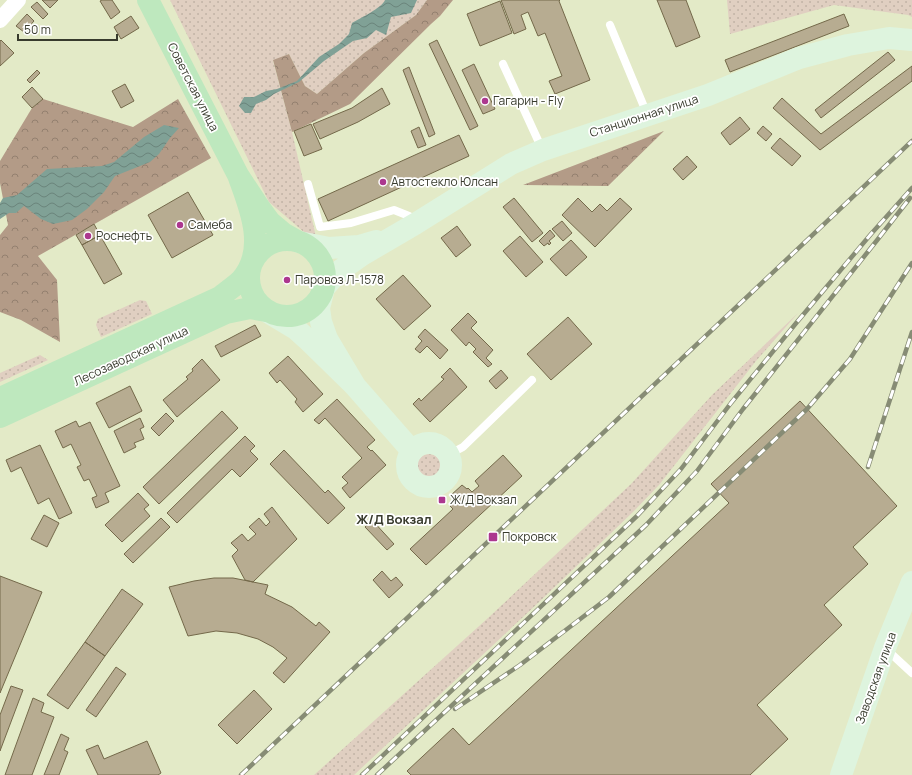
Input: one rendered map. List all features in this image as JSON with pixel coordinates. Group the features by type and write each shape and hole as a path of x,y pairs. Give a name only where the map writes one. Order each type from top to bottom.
{"main road":[{"name":"Советская улица","path":"148,0 238,175 270,222 299,242"},
{"name":"Советская улица","path":"238,175 252,213 255,234 255,248 250,267"},
{"path":"279,240 299,242 309,247 322,262 325,274 324,288 321,296 314,306 306,312 298,315 280,316 266,311 257,302 251,292 248,279 250,267 257,253 270,244 279,240"},
{"name":"Лесозаводская улица","path":"0,398 220,297 241,280 250,267"},
{"name":"Лесозаводская улица","path":"0,417 226,313 250,308 266,311"}],"street":[{"path":"0,20 18,0"},
{"name":"Станционная улица","path":"324,288 338,272 362,255 511,164 543,150 647,114 708,95 798,58 848,44 888,38 912,40"},
{"name":"Станционная улица","path":"299,242 329,248 359,246 393,237"},
{"path":"324,288 319,308 321,322 327,339 355,386"},
{"path":"266,311 296,329 355,386 412,451"},
{"path":"430,443 438,445 448,455 451,469 448,476 438,486 432,488 418,485 412,481 408,475 407,459 412,451 422,444 430,443"},
{"name":"Заводская улица","path":"846,772 886,648 910,595"}],"lane":[{"path":"610,25 647,114"},
{"path":"503,64 543,150"},
{"path":"308,184 320,227 351,223 394,210 409,216 415,224"},
{"path":"448,455 463,447 532,380"},
{"path":"886,648 912,673"}],"shaded area":[{"path":"170,0 427,0 416,15 364,53 317,94 305,86 289,54 273,61 292,132 316,237 305,233 269,202"},
{"path":"727,0 912,0 912,17 908,15 834,5 730,34"},
{"path":"140,300 146,301 152,314 101,337 96,325 98,319"},
{"path":"798,313 756,361 659,485 538,603 354,775 314,775 488,618 631,484 712,395"},
{"path":"40,355 48,360 0,382 0,373"},
{"path":"429,454 437,458 441,466 437,474 429,478 421,474 417,466 421,458"}],"green space":[{"path":"427,0 453,0 440,16 350,104 292,132 273,60 289,54 305,86 317,94 364,53 416,15"},
{"path":"43,99 133,127 178,99 211,158 38,256 57,280 60,342 21,320 0,312 0,235 8,225 0,183 0,161 32,108"},
{"path":"664,131 608,186 523,185"}],"water":[{"path":"385,0 417,0 411,13 391,17 386,35 376,30 367,38 353,41 324,61 299,82 256,104 251,113 245,113 239,106 244,97 254,97 266,91 277,89 297,81 319,57 339,44 349,34 352,23 380,6"},
{"path":"164,125 179,128 159,154 150,162 115,176 104,192 87,209 72,220 53,224 41,219 24,206 16,213 9,213 0,219 0,203 3,198 17,195 47,169 102,166 114,162 144,137"}],"building":[{"path":"42,0 58,0 50,8"},
{"path":"112,0 120,12 111,19 100,1"},
{"path":"501,0 560,0 559,1 590,80 555,94 549,81 562,76 545,33 538,36 528,12 521,15 526,29 514,34"},
{"path":"657,0 686,0 700,37 676,47"},
{"path":"500,1 512,33 480,46 467,14"},
{"path":"37,2 48,14 43,19 31,7"},
{"path":"27,14 34,21 24,32 16,26"},
{"path":"844,14 849,26 730,72 725,60"},
{"path":"131,16 139,28 121,39 114,27"},
{"path":"1,40 14,53 0,66 0,41"},
{"path":"437,40 478,126 470,130 429,44"},
{"path":"888,52 895,60 821,118 815,110"},
{"path":"474,64 495,109 483,114 462,70"},
{"path":"912,66 912,81 820,150 773,108 782,98 821,134"},
{"path":"409,67 435,134 429,137 403,70"},
{"path":"37,70 40,73 30,83 27,80"},
{"path":"125,84 134,101 121,108 112,91"},
{"path":"32,87 43,99 32,108 22,97"},
{"path":"382,88 390,104 358,122 320,139 313,124 352,108"},
{"path":"740,117 750,129 730,145 721,133"},
{"path":"311,124 322,149 304,156 294,131"},
{"path":"763,126 772,134 766,141 757,133"},
{"path":"419,127 426,145 418,148 411,131"},
{"path":"459,135 469,156 328,221 318,199"},
{"path":"780,138 801,156 792,166 771,148"},
{"path":"687,156 697,167 683,180 673,169"},
{"name":"Самеба","path":"188,192 213,235 172,258 148,215"},
{"path":"514,198 543,233 532,242 503,207"},
{"path":"578,198 592,212 600,204 607,211 620,198 632,209 595,247 562,215"},
{"path":"562,221 572,233 563,241 552,229"},
{"path":"94,224 100,235 82,245 76,235"},
{"path":"457,226 471,245 456,257 441,238"},
{"path":"550,230 555,236 549,241 551,243 549,245 548,243 544,246 539,241"},
{"path":"100,235 122,274 104,284 82,245"},
{"path":"520,236 543,262 526,277 503,251"},
{"path":"571,240 587,257 566,276 550,259"},
{"path":"403,275 431,306 404,330 376,299"},
{"path":"468,313 477,322 471,328 493,350 486,358 492,364 488,367 473,352 476,349 469,342 466,346 451,330"},
{"path":"568,317 592,344 551,380 527,354"},
{"path":"255,325 261,336 221,357 215,346"},
{"path":"425,329 448,350 440,359 427,346 420,353 415,349 422,341 418,337"},
{"path":"288,356 323,394 303,412 295,402 297,399 280,380 277,383 269,373"},
{"path":"202,359 220,380 177,417 163,400 188,379 186,377 193,371 192,369"},
{"path":"450,368 467,387 430,422 413,404 419,398 421,401 444,379 441,377"},
{"path":"501,370 508,378 496,389 489,381"},
{"path":"130,386 142,411 109,428 96,403"},
{"path":"337,399 375,440 367,447 371,451 372,450 386,465 350,498 342,488 348,483 342,477 362,458 325,418 319,424 314,420"},
{"path":"800,401 897,506 853,547 868,564 824,605 842,625 757,705 788,739 750,775 411,775 407,771 453,728 469,745 729,503 711,484"},
{"path":"222,411 238,428 159,504 143,487"},
{"path":"166,413 174,421 159,436 151,428"},
{"path":"140,418 144,427 140,429 144,439 134,443 136,447 124,453 114,431"},
{"path":"76,421 79,427 90,422 120,486 105,493 109,502 96,508 92,498 97,496 89,479 84,481 77,467 81,465 71,444 63,448 55,431"},
{"path":"245,436 255,446 250,451 258,459 240,477 232,469 177,523 167,513"},
{"path":"40,445 72,513 59,519 49,498 38,504 21,467 11,472 6,460"},
{"path":"284,450 325,493 328,490 345,508 328,524 270,464"},
{"path":"503,455 522,476 426,565 410,549 453,509 450,506 455,502 450,496 462,485 472,492 479,486 475,481"},
{"path":"138,493 149,505 144,509 150,516 122,542 105,525"},
{"path":"272,507 297,539 253,582 245,580 232,556 238,550 231,543 242,534 248,541 256,534 249,527 259,518 266,526 270,522 264,514"},
{"path":"44,515 59,523 47,547 31,539"},
{"path":"161,518 170,527 133,563 124,554"},
{"path":"372,520 394,544 387,550 365,527"},
{"path":"382,571 391,581 396,577 403,585 389,598 373,580"},
{"path":"0,576 42,592 0,693"},
{"path":"214,578 233,578 268,585 265,594 292,607 316,626 319,622 330,632 284,683 273,673 287,658 273,647 258,639 237,633 216,631 188,636 169,587"},
{"path":"122,589 143,604 105,656 85,642"},
{"path":"85,642 105,656 68,709 47,695"},
{"path":"116,667 126,674 96,717 86,710"},
{"path":"11,686 23,690 0,751 0,715"},
{"path":"254,690 272,709 237,744 218,725"},
{"path":"33,698 44,703 41,712 54,717 32,775 5,775"},
{"path":"61,734 69,738 64,750 68,752 59,775 44,775"},
{"path":"147,741 161,773 158,775 98,775 86,750 98,745 104,759"}],"railway":[{"path":"241,775 912,141"},
{"path":"362,775 637,516 681,469 731,403 797,322 912,188"},
{"path":"377,775 646,525 697,471 743,409 910,198"},
{"path":"455,709 520,665 609,597 807,409 850,359 912,263"},
{"path":"868,467 912,332"}],"place":[{"name":"Гагарин - Fly","path":"485,101"},
{"name":"Автостекло Юлсан","path":"383,182"},
{"name":"Самеба","path":"180,225"},
{"name":"Роснефть","path":"88,236"},
{"name":"Паровоз Л-1578","path":"287,280"},
{"name":"Ж/Д Вокзал","path":"442,500"},
{"name":"Покровск","path":"493,537"}],"district":[{"name":"Ж/Д Вокзал","path":"394,519"}]}
